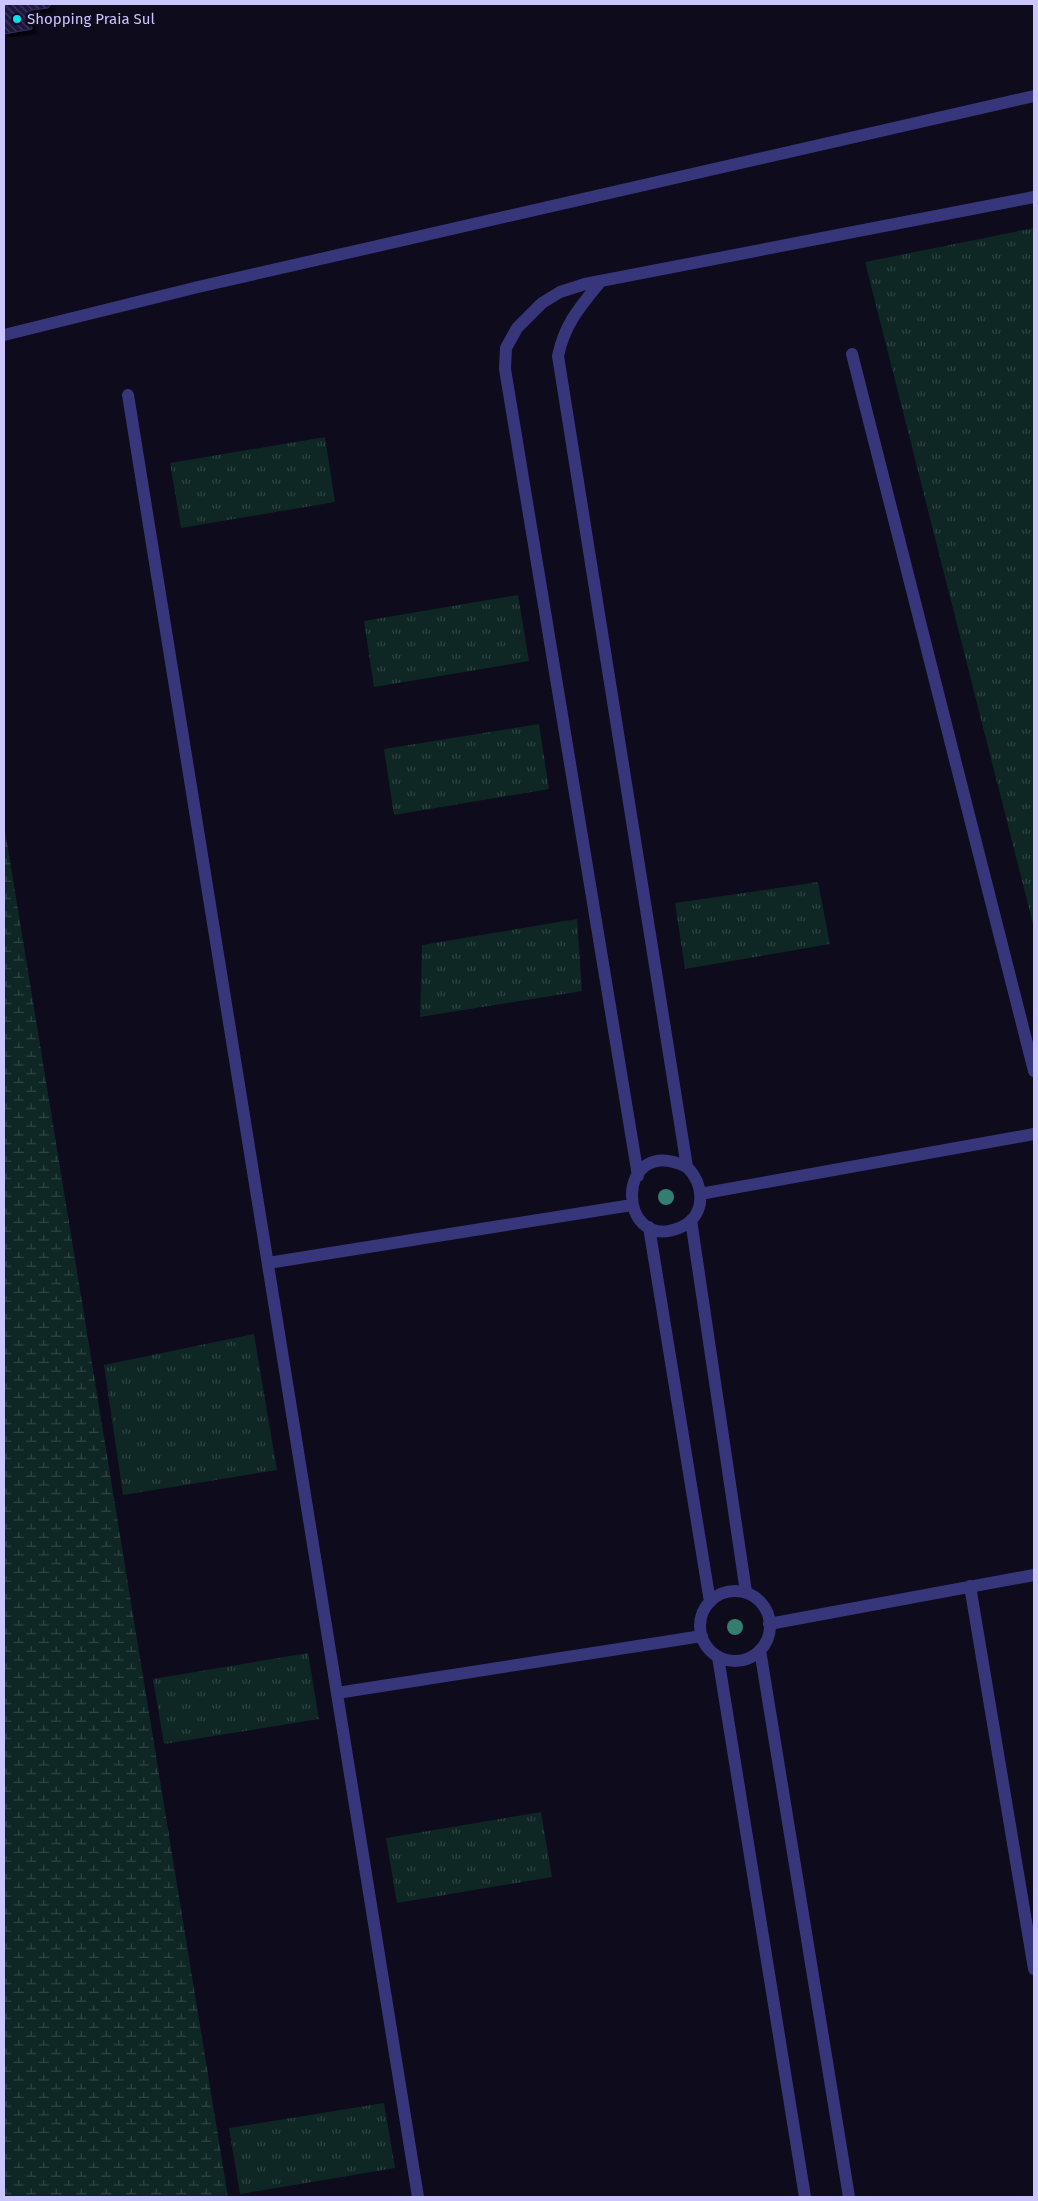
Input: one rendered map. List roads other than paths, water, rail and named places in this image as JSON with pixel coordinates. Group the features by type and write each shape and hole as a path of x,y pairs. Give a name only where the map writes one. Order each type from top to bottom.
{"street":[{"path":"4,335 198,287 1034,96"},
{"path":"638,1176 505,369 506,348 517,328 542,303 560,292 585,284 1034,197"},
{"path":"601,281 576,311 566,327 558,356 687,1167"},
{"path":"852,354 1034,1071"},
{"path":"128,395 418,2197"},
{"path":"700,1194 1034,1134"},
{"path":"664,1160 676,1162 687,1167 695,1176 700,1186 698,1210 691,1220 682,1227 660,1230 649,1227 640,1220 632,1205 631,1189 642,1169 664,1160"},
{"path":"268,1263 632,1205"},
{"path":"691,1220 746,1592"},
{"path":"649,1227 710,1602"},
{"path":"770,1624 1034,1574"},
{"path":"970,1586 1034,1969"},
{"path":"746,1592 756,1597 770,1617 767,1640 760,1650 751,1657 729,1660 718,1657 710,1650 702,1636 701,1619 704,1608 722,1593 746,1592"},
{"path":"337,1693 702,1636"},
{"path":"760,1650 849,2197"},
{"path":"718,1657 804,2197"}],"place":[{"name":"Shopping Praia Sul","path":"17,19"}]}
